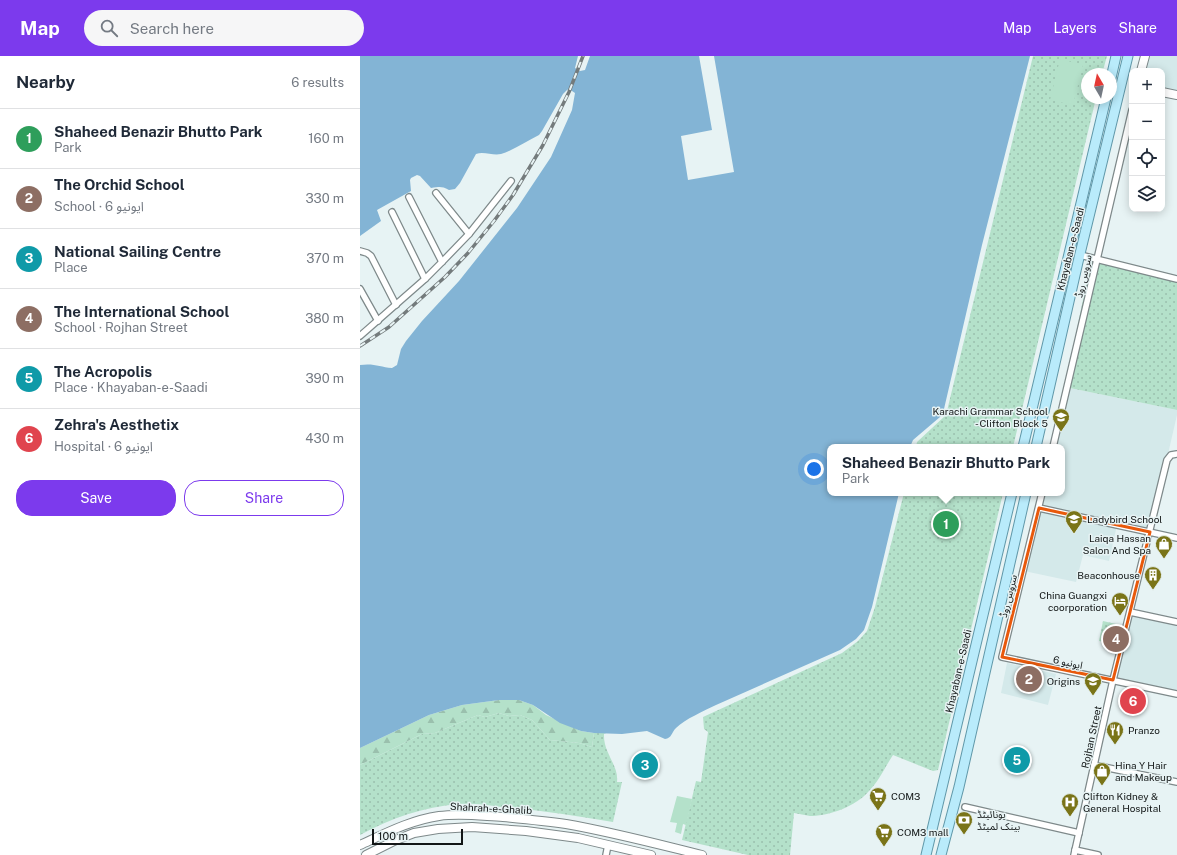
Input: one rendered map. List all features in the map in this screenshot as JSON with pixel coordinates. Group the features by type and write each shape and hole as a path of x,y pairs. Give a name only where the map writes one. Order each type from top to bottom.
{"main road":[{"path":"1113,68 1116,56"},
{"name":"Khayaban-e-Saadi","path":"1037,444 1128,56"},
{"path":"1142,68 1145,56"},
{"path":"1165,93 1177,95"},
{"name":"Khayaban-e-Saadi","path":"1024,444 1105,104"},
{"name":"Khayaban-e-Saadi","path":"926,855 1011,496"},
{"path":"941,855 959,787 1025,496"},
{"name":"Shahrah-e-Ghalib","path":"360,845 393,829 418,820 441,816 474,815 528,820 592,829"},
{"name":"Shahrah-e-Ghalib","path":"366,855 414,833 438,828 472,827 526,831 576,838 608,845"},
{"path":"576,838 581,834 579,827"},
{"path":"591,841 589,834 592,829 702,855"},
{"path":"608,845 651,855"}],"street":[{"name":"سروس روڈ","path":"1054,444 1129,123"},
{"path":"360,335 378,322 442,262 469,234 510,181"},
{"path":"436,193 469,234"},
{"path":"409,197 442,262"},
{"path":"392,212 425,279"},
{"path":"360,251 371,256 396,305"},
{"path":"1080,255 1177,279"},
{"path":"360,289 378,322"},
{"name":"Rojhan Street","path":"1074,852 1113,680 1150,532 1166,460 1171,455 1177,454"},
{"name":"سروس روڈ","path":"1002,657 1041,496"},
{"path":"1039,508 1177,538"},
{"path":"1130,612 1177,622"},
{"name":"ایونیو 6","path":"1002,657 1177,694"},
{"path":"1094,765 1177,782"},
{"path":"965,807 1078,833"},
{"path":"606,855 608,845"},
{"path":"1074,852 1098,855"}],"highlighted area":[{"path":"1039,508 1150,532 1113,680 1002,657"}],"shaded area":[{"path":"1145,56 1177,56 1177,95 1165,93 1165,68 1142,68"},
{"path":"1065,387 1177,410 1150,532 1117,525 1109,561 1083,555 1076,582 1024,571 1041,496 1065,496 1065,444 1053,444"},
{"path":"1130,612 1177,622 1177,696 1113,682"},
{"path":"1007,663 1056,674 1048,705 1001,693"}],"green space":[{"path":"1033,56 1107,56 1104,68 1081,68 1081,104 1095,104 1014,444 917,444 946,415"},
{"path":"1060,59 1083,65 1081,68 1073,105 1050,100"},
{"path":"1091,261 1177,279 1177,410 1065,387"},
{"path":"903,496 1002,496 938,770 933,771 893,755 873,787 864,796 850,806 818,816 794,813 790,855 748,855 682,840 696,781 701,782 708,732 704,729 703,717 842,653 858,641 867,631 875,607"},
{"path":"1103,621 1116,624 1111,643 1099,641"},
{"path":"499,700 519,700 533,705 546,715 581,731 594,733 592,747 579,743 550,740 532,720 520,715 509,716 499,713 485,717 478,715 435,733 422,734 360,765 360,748 429,715 462,705"},
{"path":"499,713 509,716 520,715 532,720 550,740 579,743 592,747 594,733 606,733 604,734 604,741 616,770 617,782 622,782 613,822 571,815 480,804 459,804 446,805 408,814 383,823 360,835 360,765 422,734 435,733 478,715 485,717"},
{"path":"677,796 692,799 686,825 683,824 681,834 675,832 677,823 670,822"}],"water":[{"path":"360,56 578,56 575,68 580,71 585,70 590,56 699,56 712,130 681,136 688,180 734,172 714,56 1030,56 982,245 944,409 940,417 913,440 911,444 827,444 827,496 898,496 872,607 864,630 856,639 840,650 716,705 684,721 670,736 665,739 647,731 622,734 581,731 560,723 533,705 519,700 499,700 462,705 429,715 360,748 360,365 373,365 392,368 397,365 401,349 406,341 422,321 459,281 517,208 551,157 572,110 575,93 569,89 563,94 539,135 516,148 501,154 476,154 460,183 455,189 449,190 440,187 431,188 420,176 417,175 411,178 411,191 377,210 381,221 360,236"}],"railway":[{"path":"360,346 389,327 445,277 468,253 494,221 513,195 543,145 569,92 583,56"}],"place":[{"name":"Karachi Grammar School - Clifton Block 5","path":"1061,432"},
{"name":"Shaheed Benazir Bhutto Park","path":"946,524"},
{"name":"Ladybird School","path":"1074,534"},
{"name":"Laiqa Hassan Salon And Spa","path":"1164,559"},
{"name":"Beaconhouse","path":"1153,590"},
{"name":"China Guangxi coorporation","path":"1120,616"},
{"name":"The International School","path":"1116,639"},
{"name":"The Orchid School","path":"1029,679"},
{"name":"Origins","path":"1093,696"},
{"name":"Zehra's Aesthetix","path":"1133,701"},
{"name":"Pranzo","path":"1115,745"},
{"name":"The Acropolis","path":"1017,760"},
{"name":"National Sailing Centre","path":"645,765"},
{"name":"Hina Y Hair and Makeup","path":"1102,786"},
{"name":"COM3","path":"878,811"},
{"name":"Clifton Kidney & General Hospital","path":"1070,817"},
{"name":"یونائیٹڈ بینک لمیٹڈ","path":"964,835"},
{"name":"COM3 mall","path":"884,847"}]}
